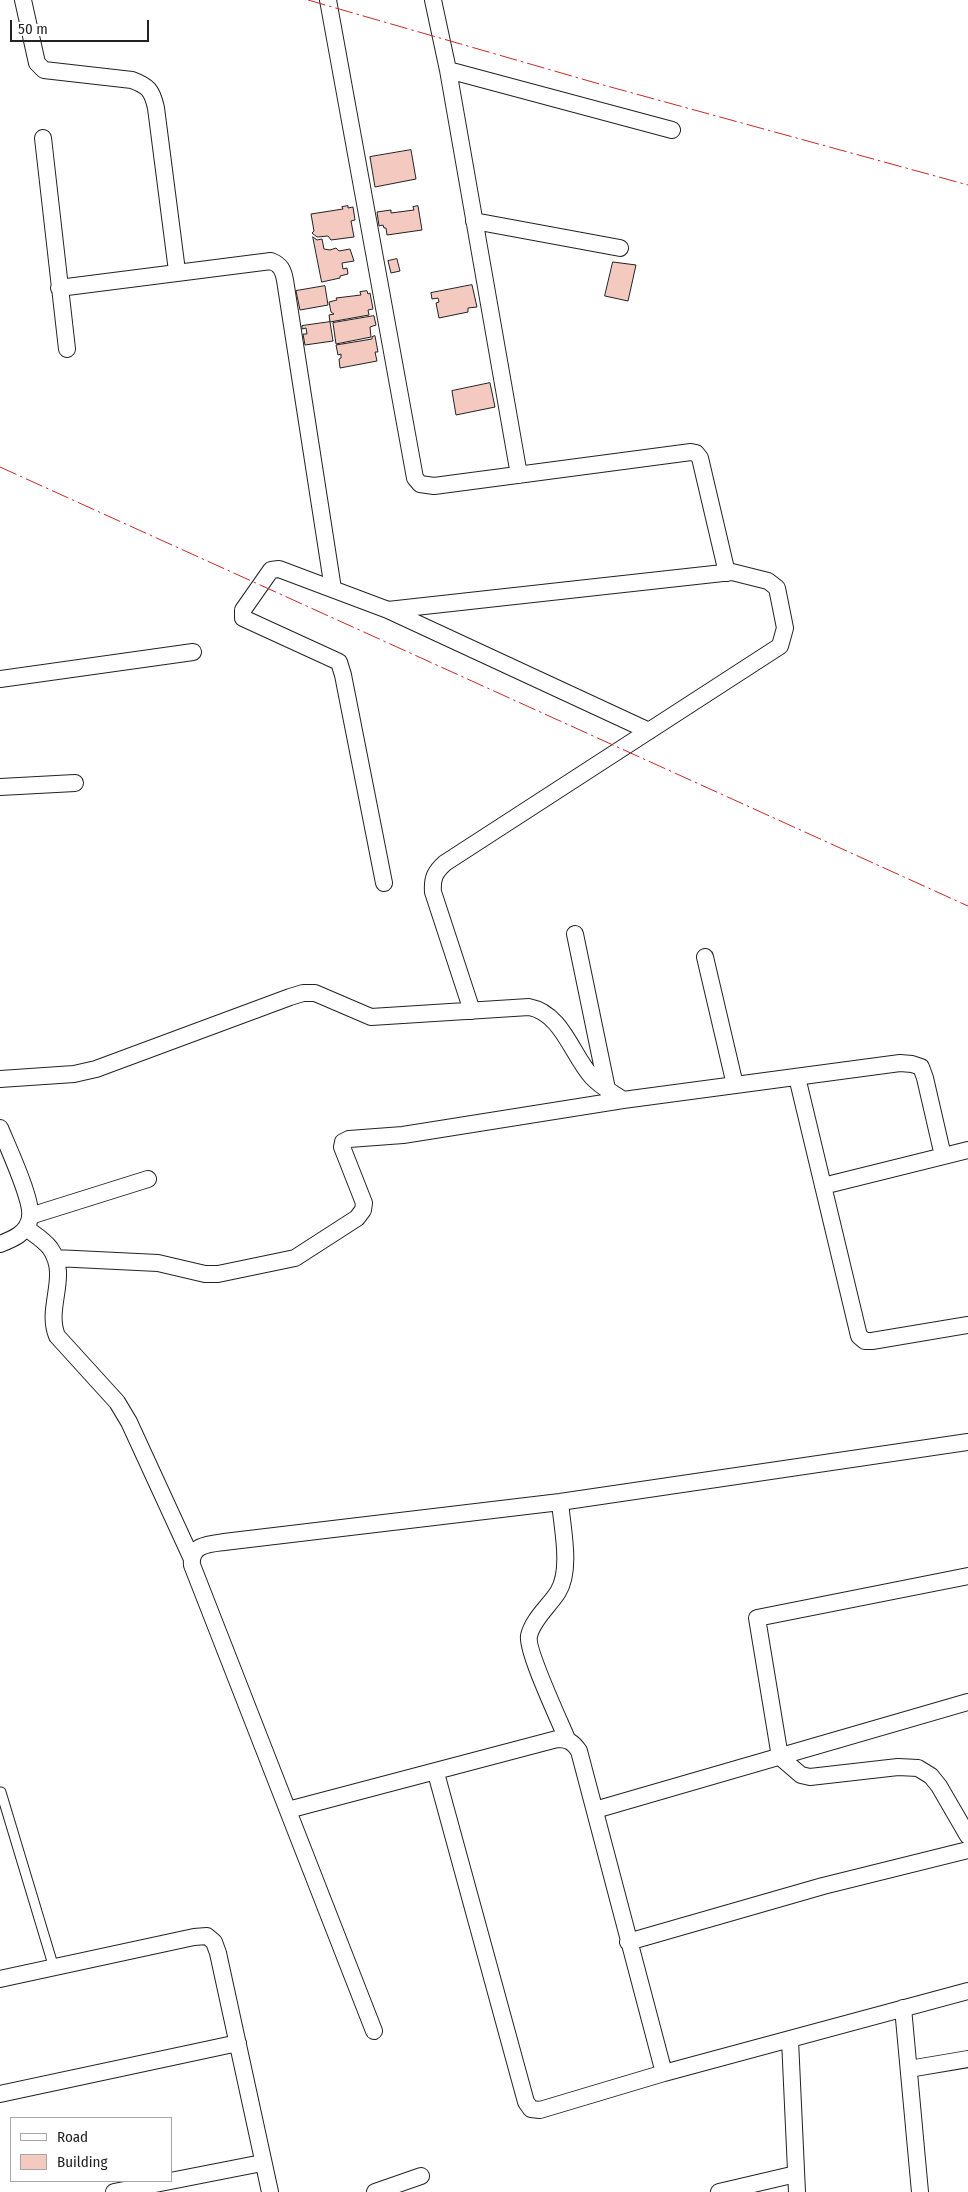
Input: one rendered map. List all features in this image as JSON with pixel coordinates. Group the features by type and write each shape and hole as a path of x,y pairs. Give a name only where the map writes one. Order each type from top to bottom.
{"street":[{"path":"23,0 35,55 38,63 44,70 132,80 144,84 151,92 156,108 177,271"},
{"path":"328,0 415,478 420,484 434,486 691,452 696,453 700,458 727,573"},
{"path":"433,0 448,70 519,475"},
{"path":"448,70 672,130"},
{"path":"43,138 67,349"},
{"path":"474,222 620,248"},
{"path":"60,288 177,271 271,261 279,264 283,270 332,589"},
{"path":"384,882 339,662 243,618 242,614 269,573 274,569 388,610 649,731"},
{"path":"388,610 737,572 768,581 777,588 785,628 780,646 445,863 436,871 432,881 433,892 472,1011"},
{"path":"0,680 193,652"},
{"path":"0,786 75,783"},
{"path":"574,934 607,1089"},
{"path":"705,957 735,1085"},
{"path":"0,1079 74,1074 96,1069 202,1028 302,993 315,993 371,1017 537,1008 555,1022 591,1076 623,1100"},
{"path":"56,1258 158,1262 206,1274 218,1274 295,1258 357,1218 363,1210 364,1203 342,1148 343,1142 349,1139 403,1135 623,1100 900,1063 920,1067 925,1078 944,1156"},
{"path":"797,1077 859,1336 865,1341 872,1342 968,1325"},
{"path":"0,1128 28,1202 28,1222 18,1237 0,1244"},
{"path":"823,1186 968,1150"},
{"path":"28,1222 148,1179"},
{"path":"28,1222 56,1258 60,1272 53,1313 53,1323 57,1336 117,1402 129,1422 191,1557 192,1565 374,2031"},
{"path":"191,1557 196,1549 209,1544 560,1502 968,1442"},
{"path":"560,1502 566,1572 560,1590 528,1636 533,1654 567,1739 580,1751 628,1942 664,2073"},
{"path":"968,1576 758,1618 780,1756 801,1775 810,1777 898,1767 918,1768 931,1776 939,1786 968,1836"},
{"path":"595,1810 968,1702"},
{"path":"288,1810 436,1773 557,1739 567,1739"},
{"path":"436,1773 526,2102 530,2109 540,2110 664,2073 968,1991"},
{"path":"628,1942 824,1886 968,1850"},
{"path":"0,1979 194,1937 207,1936 214,1942 218,1953 262,2163 270,2192"},
{"path":"903,2008 920,2192"},
{"path":"790,2040 797,2192"},
{"path":"0,2094 238,2043"},
{"path":"909,2070 968,2059"},
{"path":"114,2192 149,2189 262,2163"},
{"path":"720,2192 796,2174"},
{"path":"375,2192 421,2176"}],"lane":[{"path":"1,1792 54,1968"}],"building":[{"path":"411,150 416,179 375,187 370,157"},
{"path":"348,206 348,208 353,207 355,220 351,221 354,237 331,240 328,236 317,237 312,233 314,231 311,214 343,209 342,207"},
{"path":"418,206 422,230 387,235 386,228 383,225 379,226 377,212 391,210 391,213 414,210 413,207"},
{"path":"313,237 317,240 322,239 324,249 336,248 339,251 350,249 354,261 342,263 343,269 347,268 348,274 322,282"},
{"path":"397,259 400,271 391,273 388,261"},
{"path":"613,262 636,265 628,301 605,296"},
{"path":"472,285 477,307 468,308 468,312 439,318 436,303 439,302 438,298 432,299 431,293"},
{"path":"325,286 328,305 300,310 296,291"},
{"path":"367,291 368,294 370,293 373,309 368,310 369,315 330,322 329,315 334,314 331,312 329,302 337,300 336,298 361,295 360,292"},
{"path":"374,316 376,325 370,327 371,337 336,344 333,323"},
{"path":"330,322 333,341 305,345 303,334 307,334 306,328 302,329 302,326"},
{"path":"375,336 378,352 375,352 377,361 340,368 339,359 341,354 338,355 336,345 372,339"},
{"path":"490,383 495,407 456,415 452,391"}],"power":[{"path":"308,0 596,83 968,185"},
{"path":"0,467 968,906"}]}
